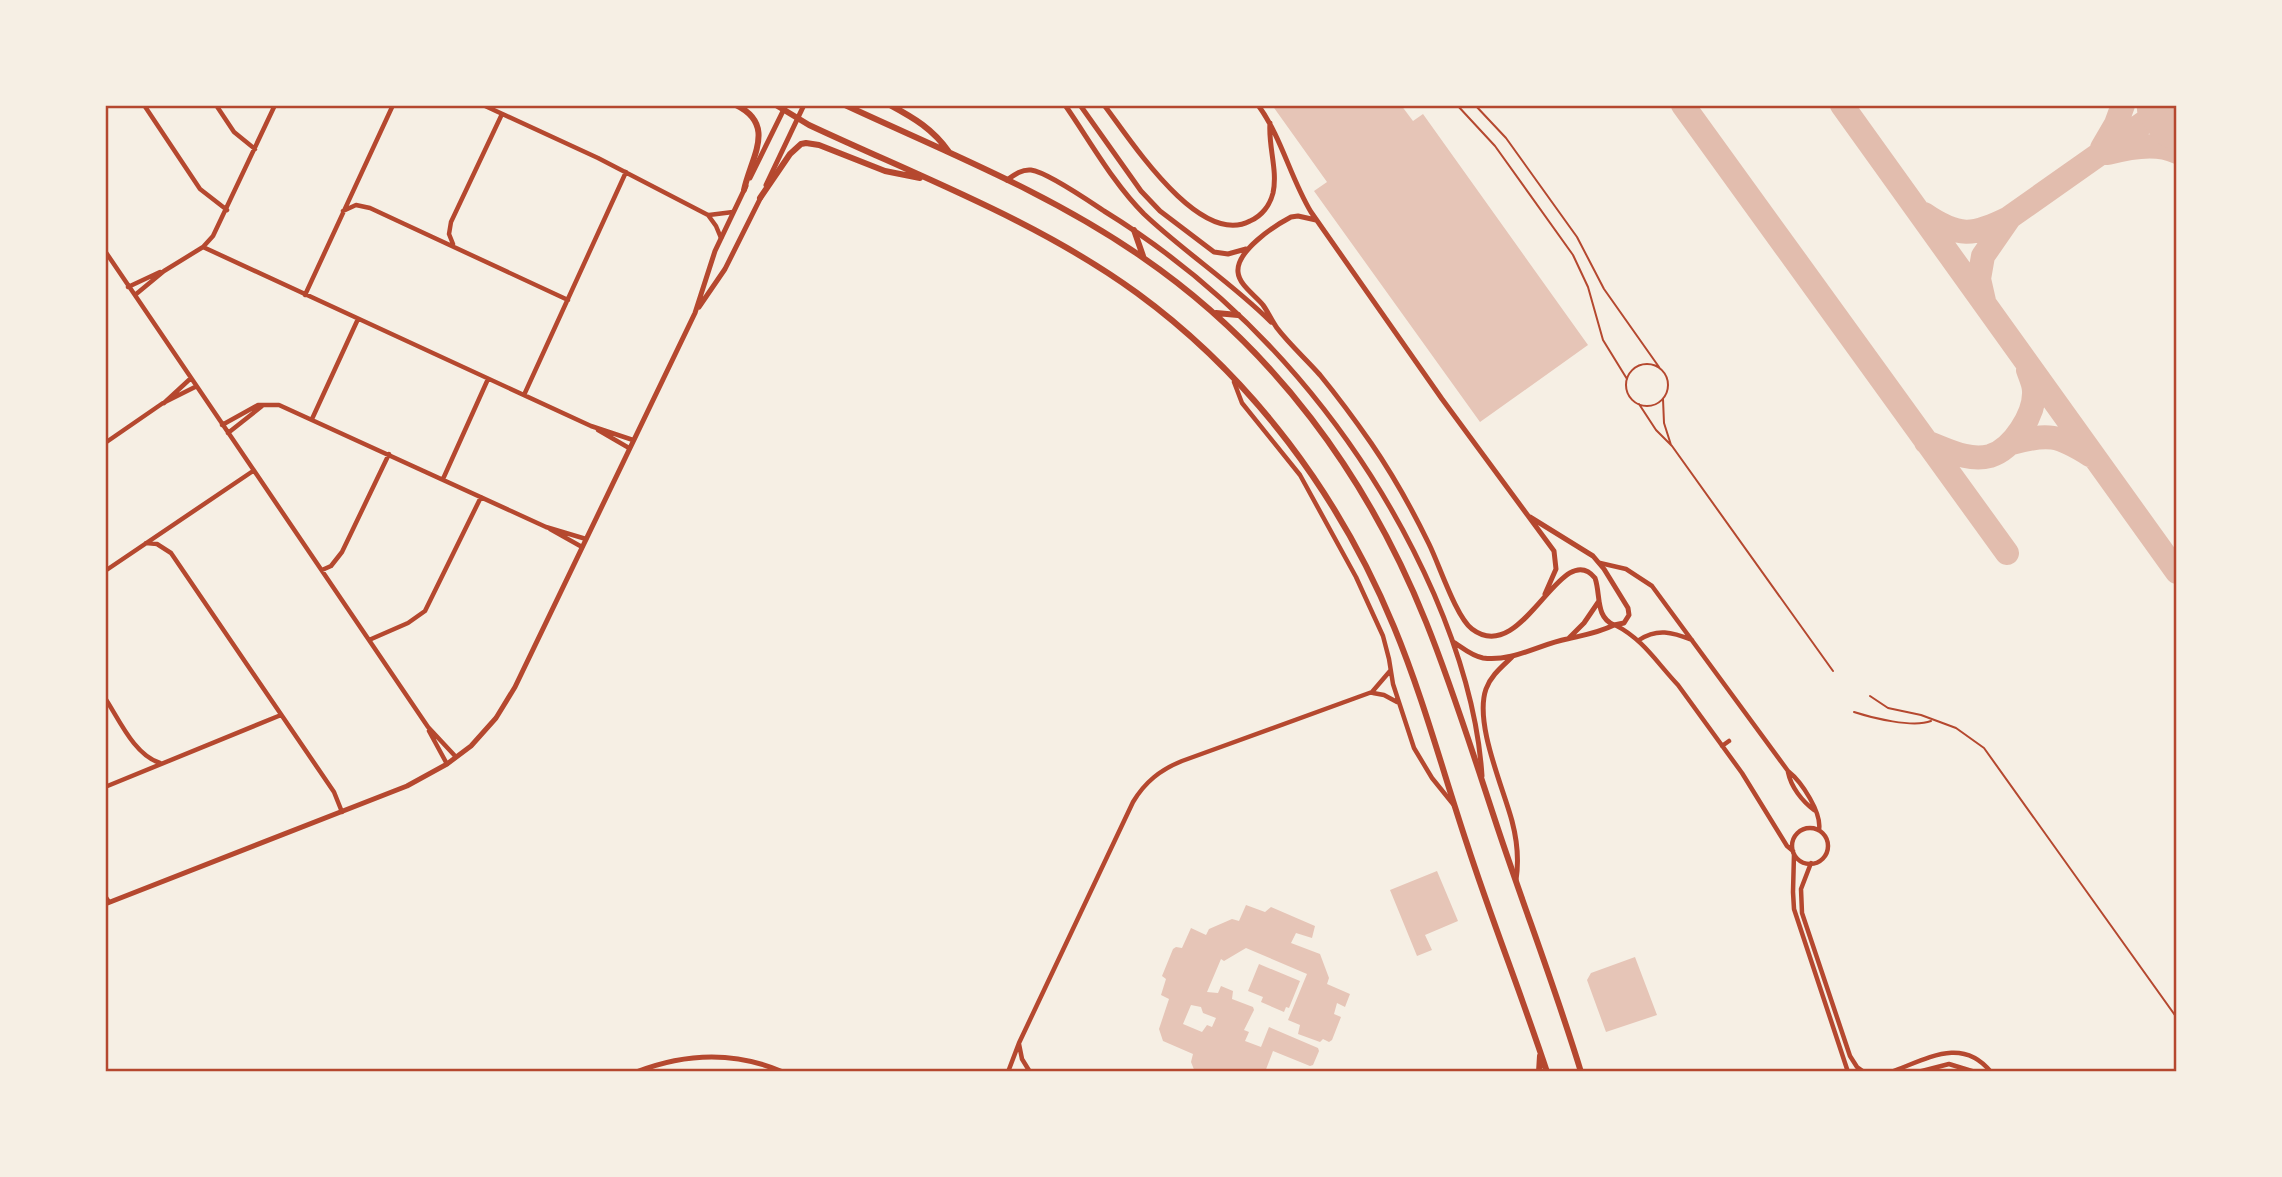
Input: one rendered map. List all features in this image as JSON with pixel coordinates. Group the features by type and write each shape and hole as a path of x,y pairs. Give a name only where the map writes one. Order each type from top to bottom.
{"main road":[{"path":"736,105 753,116 759,130 759,141 744,190"},
{"path":"776,105 785,108 797,119 1035,230 1104,271 1179,327 1233,377 1287,441 1322,490 1364,563 1407,662 1503,951 1548,1072"},
{"path":"845,105 1071,212 1144,258 1214,313 1268,365 1322,431 1356,483 1395,554 1426,622 1516,884 1558,996 1581,1072"},
{"path":"890,105 931,130 950,153"},
{"path":"760,198 793,150 806,143 819,145 885,171 925,179"},
{"path":"1134,230 1144,258"},
{"path":"1214,313 1238,315"},
{"path":"1539,1072 1540,1051"}],"street":[{"path":"144,105 200,189 227,210"},
{"path":"216,105 234,132 255,149"},
{"path":"134,295 164,271 203,247 213,236 275,105"},
{"path":"305,295 393,105"},
{"path":"483,105 708,215 720,238"},
{"path":"695,313 725,269 804,105"},
{"path":"1065,105 1136,205 1235,288 1276,327 1339,400 1385,464 1419,523 1467,625 1488,636 1509,632 1519,626 1566,574 1579,570 1592,574 1603,617 1639,640 1700,715 1742,773 1787,846 1794,852 1800,860 1811,863 1824,857 1828,846 1825,837 1819,830 1809,828 1799,832 1793,840 1794,852 1794,909 1848,1072"},
{"path":"1080,105 1141,191 1160,211 1214,252 1228,254 1246,249 1291,217 1316,220"},
{"path":"1104,105 1160,177 1182,200 1209,220 1231,226 1254,220 1269,204 1274,182 1270,123"},
{"path":"1258,105 1279,140 1300,194 1316,220 1556,557 1555,575 1544,597"},
{"path":"105,896 107,903 407,786 447,764 484,733 506,703 695,313 720,238 785,108"},
{"path":"453,245 449,234 452,222 502,114"},
{"path":"1007,180 1023,170 1037,172 1134,230 1188,270 1238,315 1310,391 1364,465 1411,544 1455,643 1472,701 1482,783"},
{"path":"524,395 626,173"},
{"path":"343,211 356,205 363,206 568,300"},
{"path":"708,215 733,212"},
{"path":"203,247 592,426 633,440"},
{"path":"1246,249 1238,264 1240,278 1264,306 1276,327"},
{"path":"105,251 428,727 447,764"},
{"path":"128,286 164,271"},
{"path":"312,419 358,319"},
{"path":"1233,377 1242,403 1300,475 1356,577 1383,636 1399,703 1419,758 1454,806"},
{"path":"105,443 163,403 190,379"},
{"path":"443,479 488,379"},
{"path":"163,403 195,387"},
{"path":"228,433 266,404"},
{"path":"222,425 251,408 266,404 288,408 546,527 582,547"},
{"path":"592,426 629,448"},
{"path":"322,570 331,566 342,552 389,454"},
{"path":"105,571 253,471"},
{"path":"369,640 408,623 425,611 481,497"},
{"path":"1455,643 1479,657 1490,659 1513,656 1569,638 1586,637 1626,621 1629,608 1600,563 1573,542 1530,517"},
{"path":"546,527 586,539"},
{"path":"146,543 157,544 171,553 334,792 342,813"},
{"path":"1600,563 1626,569 1645,580 1670,608 1788,771 1798,793 1814,810 1819,820 1819,830"},
{"path":"1569,638 1584,623 1599,601"},
{"path":"1639,640 1651,632 1669,633 1693,640"},
{"path":"1513,656 1492,676 1483,703 1492,760 1514,831 1516,884"},
{"path":"1008,1072 1019,1043 1140,791 1158,772 1194,756 1372,692 1390,671"},
{"path":"1372,692 1399,703"},
{"path":"105,698 141,751 150,759 161,763"},
{"path":"1700,715 1707,709"},
{"path":"105,787 281,715"},
{"path":"428,727 456,757"},
{"path":"1722,746 1729,741"},
{"path":"1811,863 1801,889 1801,913 1850,1056 1864,1072"},
{"path":"1019,1043 1022,1059 1030,1072"},
{"path":"1891,1072 1938,1055 1958,1052 1977,1058 1992,1072"},
{"path":"636,1072 671,1060 699,1056 749,1060 783,1072"},
{"path":"1918,1072 1949,1065 1975,1072"},
{"path":"1015,1072 1030,1072"}],"lane":[{"path":"1457,105 1494,146 1573,255 1594,304 1603,340 1627,379 1628,393 1672,446 1833,671"},
{"path":"1475,105 1506,138 1569,226 1589,256 1604,289 1668,380 1663,399 1664,423 1672,446"},
{"path":"1627,379 1632,370 1640,365 1659,367"},
{"path":"1639,404 1651,405 1663,399"},
{"path":"1870,696 1888,708 1921,715 1964,732 1989,754 2177,1018"},
{"path":"1853,712 1920,724 1932,721"}],"building":[{"path":"1272,105 1401,105 1413,121 1423,114 1588,345 1480,422 1314,191 1327,182"},
{"path":"1437,871 1458,921 1425,935 1432,950 1417,956 1390,890"},
{"path":"1246,905 1265,912 1271,907 1315,926 1312,938 1296,933 1291,943 1320,954 1329,978 1327,984 1350,994 1345,1007 1337,1003 1334,1014 1341,1017 1332,1040 1329,1042 1323,1039 1320,1042 1298,1034 1300,1025 1288,1020 1307,974 1246,948 1224,961 1221,959 1207,992 1218,993 1221,986 1233,991 1232,999 1253,1007 1244,1030 1249,1032 1245,1041 1261,1047 1269,1027 1318,1048 1313,1065 1273,1051 1265,1072 1195,1072 1191,1062 1193,1054 1163,1041 1159,1029 1169,999 1161,995 1166,979 1162,976 1173,949 1182,948 1191,928 1206,935 1209,929 1232,919 1239,921","holes":["1191,1005 1201,1007 1203,1013 1216,1018 1212,1027 1207,1025 1202,1032 1183,1024"]},
{"path":"1635,957 1657,1015 1606,1032 1587,980 1591,973"},
{"path":"1259,964 1300,981 1289,1008 1286,1007 1284,1012 1261,1002 1263,997 1248,991"}],"taxiway":[{"path":"1683,105 2007,553"},
{"path":"1842,105 2177,572"},
{"path":"2102,148 2123,105"},
{"path":"1984,301 1979,279 1983,256 2010,217 2169,105"},
{"path":"2108,153 2152,146 2177,152"},
{"path":"1924,214 1947,227 1966,232 1976,231 2009,218"},
{"path":"1926,442 1957,454 1974,457 1990,456 1999,452 2021,430 2031,410 2034,388 2028,370"},
{"path":"2012,443 2035,438 2053,438 2070,443 2090,455"}],"runway":[{"path":"2168,105 2177,118"}]}
